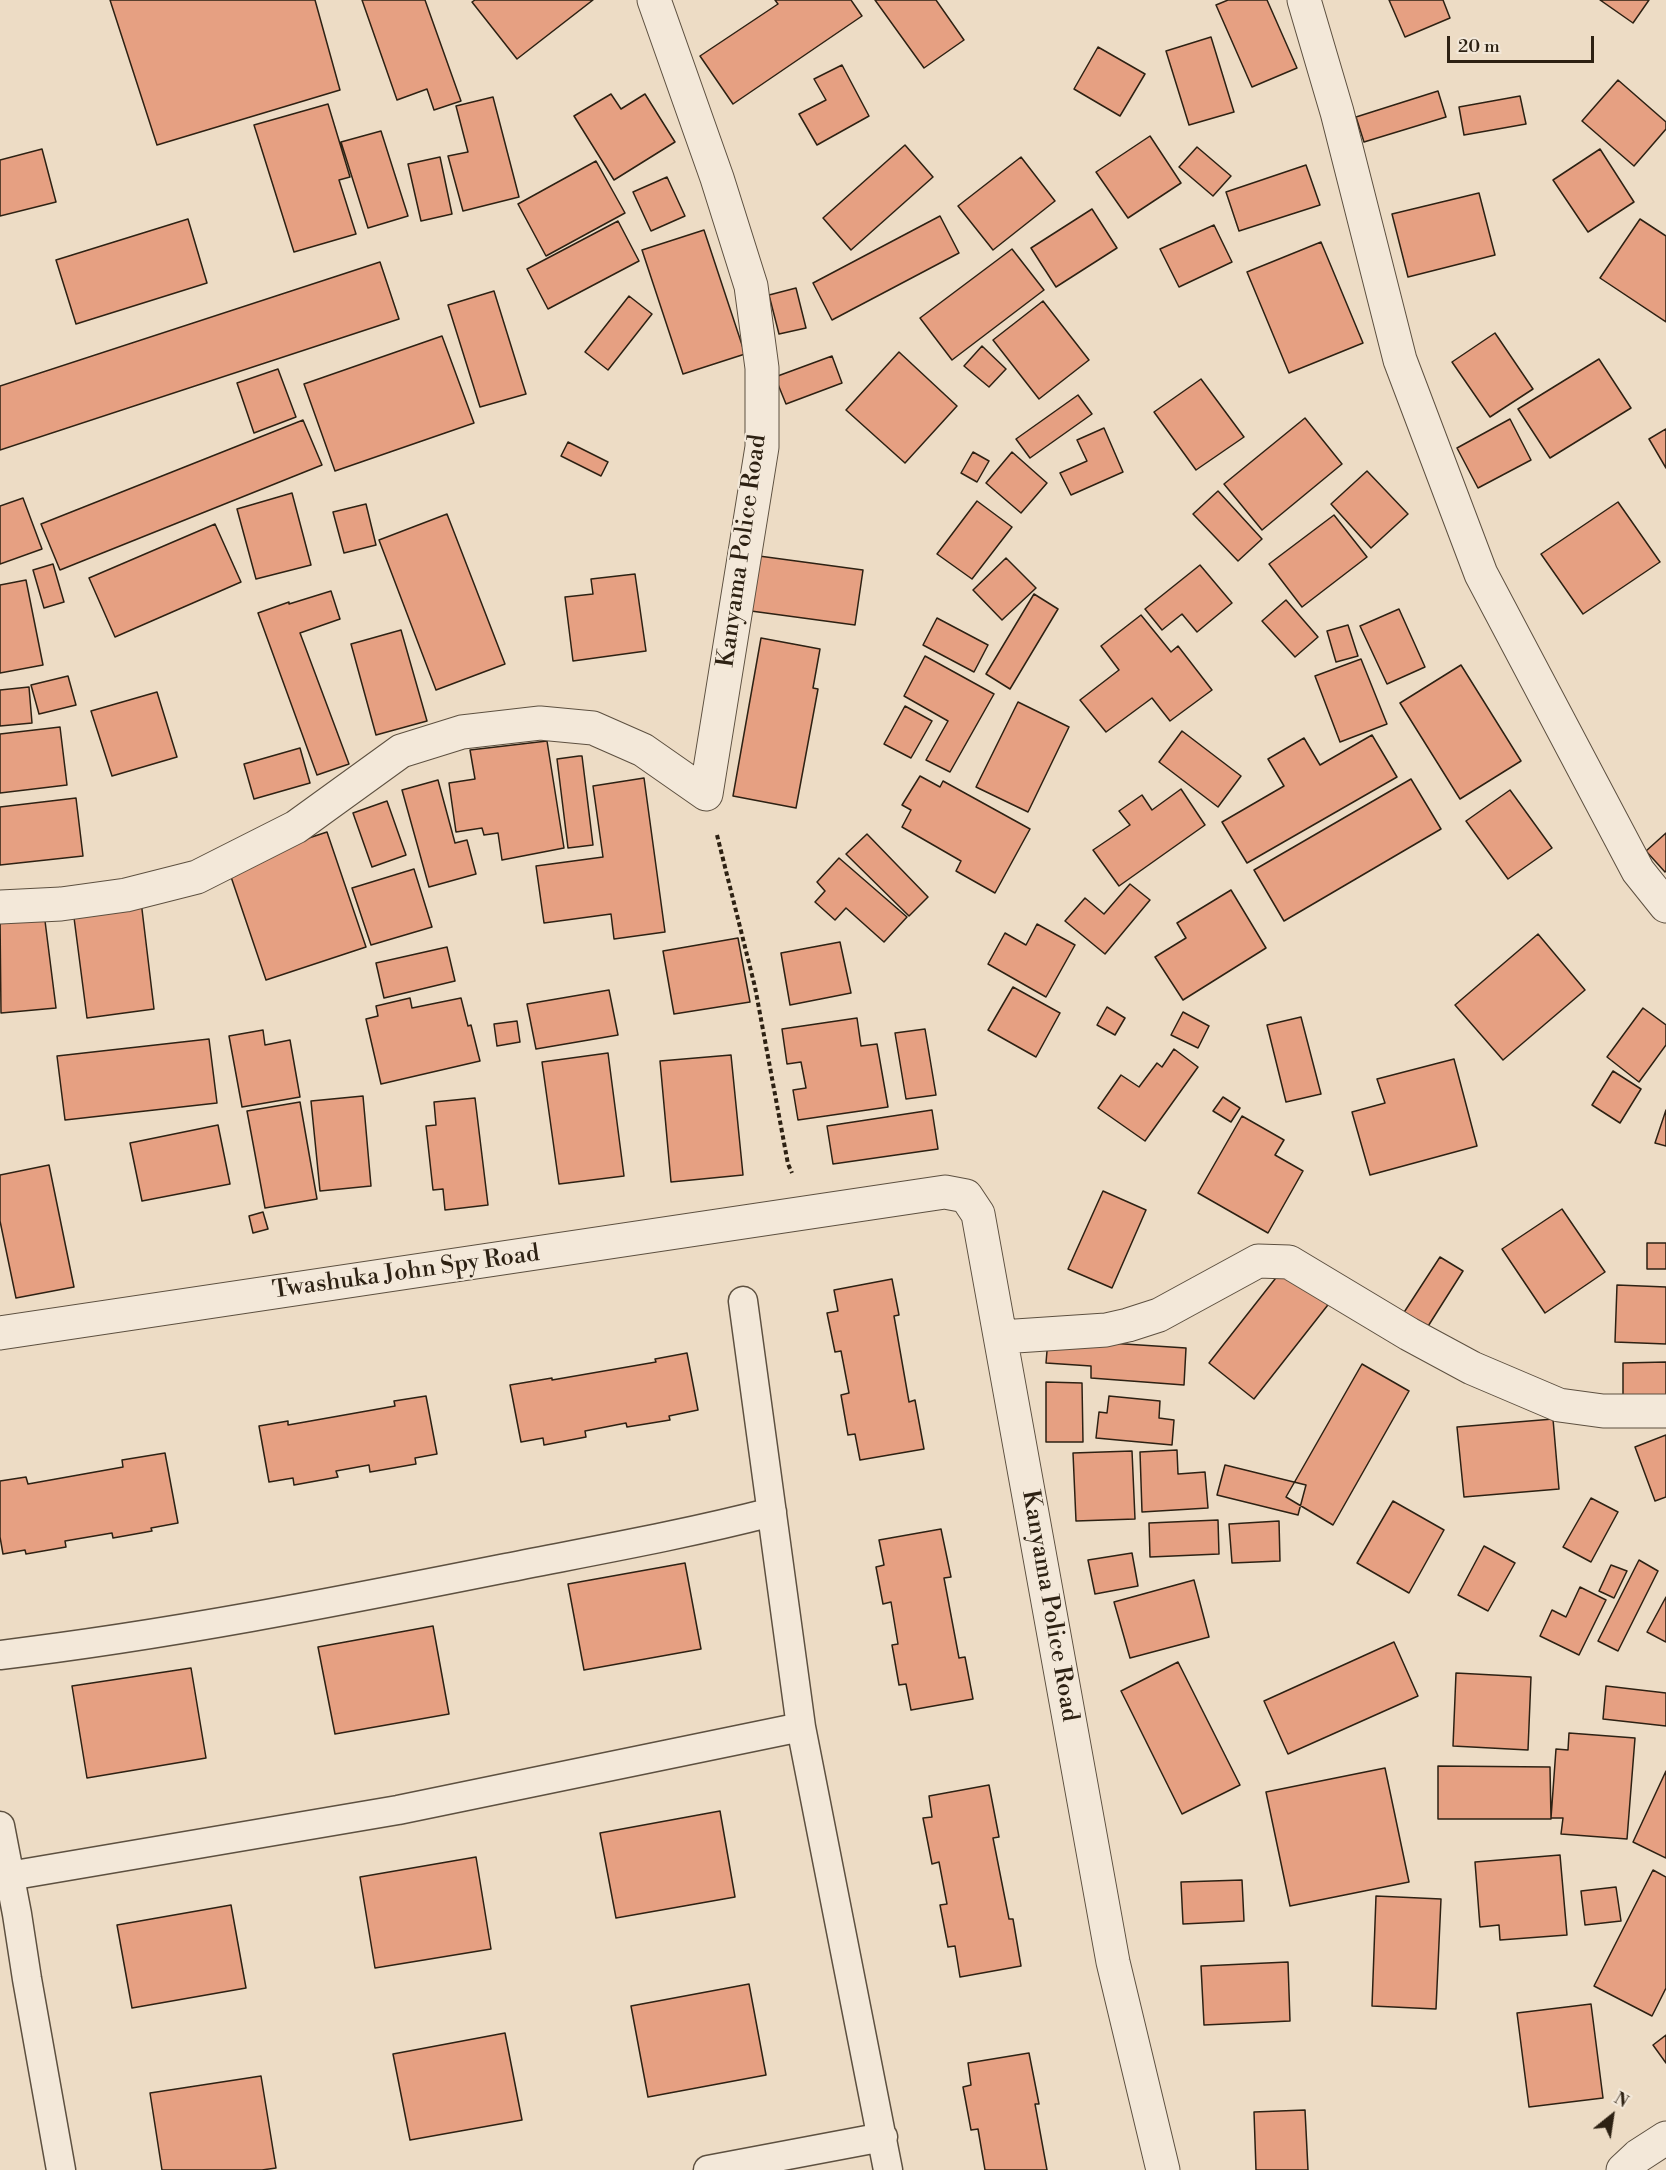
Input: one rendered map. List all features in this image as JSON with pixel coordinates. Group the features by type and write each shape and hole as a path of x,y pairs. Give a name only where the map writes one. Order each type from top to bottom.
{"street":[{"name":"Kanyama Police Road","path":"654,0 717,178 751,286 762,368 762,447 706,794"},
{"path":"1304,0 1337,112 1400,360 1481,574 1638,871 1666,906"},
{"path":"0,907 61,904 115,896 198,878 296,827 401,751 462,732 540,723 593,728 644,750 706,794"},
{"name":"Kanyama Police Road","path":"812,1214 945,1192 966,1196 978,1214 1113,1962 1163,2170"},
{"name":"Twashuka John Spy Road","path":"0,1333 812,1214"},
{"path":"1001,1337 1117,1328 1159,1315 1258,1261 1289,1262 1472,1368 1559,1405 1603,1412 1666,1411"},
{"path":"1623,2170 1638,2156 1666,2138"}],"lane":[{"path":"743,1301 801,1726 888,2170"},
{"path":"0,1655 104,1642 395,1591 709,1528 772,1512"},
{"path":"9,1876 398,1810 801,1726"},
{"path":"0,1826 61,2170"},
{"path":"708,2170 883,2137"}],"path":[{"path":"706,794 755,987 788,1164 812,1214"}],"building":[{"path":"110,0 315,0 340,90 157,145"},
{"path":"362,0 425,0 461,101 434,110 427,89 397,100"},
{"path":"475,0 593,0 517,59 472,2"},
{"path":"775,0 851,0 862,16 733,104 700,56 778,4"},
{"path":"875,0 936,0 964,40 924,68"},
{"path":"1228,0 1267,0 1297,68 1252,87 1216,5"},
{"path":"1389,0 1443,0 1450,18 1405,37"},
{"path":"1600,0 1649,0 1633,23"},
{"path":"1211,37 1234,112 1189,125 1166,51"},
{"path":"1098,47 1145,74 1120,116 1074,89"},
{"path":"842,65 869,116 817,145 799,114 826,100 814,79"},
{"path":"1618,80 1666,122 1666,129 1634,166 1582,121"},
{"path":"1438,91 1446,117 1364,142 1356,117"},
{"path":"611,94 621,109 645,94 675,142 614,180 574,116"},
{"path":"1520,96 1526,124 1464,135 1459,107"},
{"path":"493,97 519,197 463,211 448,156 468,152 456,106"},
{"path":"328,104 350,177 339,180 356,234 294,252 254,125"},
{"path":"381,131 408,216 368,228 341,142"},
{"path":"1150,136 1181,183 1128,218 1096,172"},
{"path":"905,145 933,177 851,250 823,218"},
{"path":"1197,147 1231,176 1213,196 1179,167"},
{"path":"42,149 56,202 0,216 0,160"},
{"path":"1600,149 1634,202 1588,232 1553,180"},
{"path":"440,157 452,214 421,221 408,164"},
{"path":"1021,157 1055,201 993,250 958,206"},
{"path":"596,161 625,213 546,256 518,204"},
{"path":"1306,165 1320,205 1239,231 1226,192"},
{"path":"667,177 685,216 651,231 633,192"},
{"path":"1479,193 1495,255 1408,277 1392,214"},
{"path":"1092,209 1117,248 1056,287 1031,248"},
{"path":"940,216 959,253 832,320 813,283"},
{"path":"188,219 207,283 76,324 56,260"},
{"path":"1640,219 1666,236 1666,322 1600,278"},
{"path":"618,221 639,261 548,309 527,269"},
{"path":"1214,225 1232,262 1179,287 1160,249"},
{"path":"704,230 745,354 683,374 642,250"},
{"path":"1321,242 1363,343 1289,373 1247,272"},
{"path":"1012,249 1044,290 952,360 920,318"},
{"path":"380,262 399,319 0,450 0,386"},
{"path":"796,288 806,328 779,334 769,295"},
{"path":"494,291 526,394 480,407 448,305"},
{"path":"629,296 652,314 608,370 585,352"},
{"path":"1043,301 1089,360 1039,399 993,340"},
{"path":"1495,333 1533,389 1490,417 1452,362"},
{"path":"442,336 474,423 335,471 304,384"},
{"path":"982,346 1006,369 989,387 964,366"},
{"path":"899,352 957,406 905,463 846,410"},
{"path":"832,356 842,383 786,404 775,377"},
{"path":"1599,359 1631,408 1550,458 1518,409"},
{"path":"278,369 296,417 254,433 237,383"},
{"path":"1201,379 1244,437 1196,470 1154,412"},
{"path":"1078,395 1092,414 1030,458 1016,439"},
{"path":"1305,418 1342,464 1262,530 1224,484"},
{"path":"1510,419 1531,460 1478,488 1457,448"},
{"path":"303,420 322,465 60,570 41,524"},
{"path":"1104,428 1123,472 1071,495 1060,473 1087,461 1077,440"},
{"path":"1666,429 1666,468 1649,439"},
{"path":"568,442 608,462 601,476 561,456"},
{"path":"973,452 989,461 977,482 961,473"},
{"path":"1012,452 1047,483 1021,513 986,483"},
{"path":"1367,471 1408,514 1371,548 1331,504"},
{"path":"1218,491 1262,539 1238,561 1193,514"},
{"path":"292,493 311,565 256,579 237,509"},
{"path":"23,498 42,549 0,564 0,506"},
{"path":"977,501 1012,527 972,579 937,554"},
{"path":"1618,502 1660,562 1583,614 1541,554"},
{"path":"366,504 376,545 344,553 333,512"},
{"path":"447,514 505,664 436,690 379,540"},
{"path":"1334,515 1367,557 1302,607 1269,564"},
{"path":"215,524 241,582 115,637 89,578"},
{"path":"759,556 863,570 855,625 751,611"},
{"path":"1006,558 1036,588 1002,620 973,590"},
{"path":"53,564 64,602 44,608 33,570"},
{"path":"1200,565 1232,603 1197,632 1182,614 1162,630 1145,609"},
{"path":"635,574 646,651 573,661 565,597 593,594 591,579"},
{"path":"26,580 43,665 0,673 0,585"},
{"path":"331,591 340,619 300,633 349,764 317,775 258,613"},
{"path":"1034,594 1058,609 1010,689 986,674"},
{"path":"1286,600 1318,637 1295,657 1262,621"},
{"path":"1399,609 1425,667 1387,684 1360,626"},
{"path":"1141,615 1171,652 1178,646 1212,690 1170,721 1152,698 1106,732 1080,700 1119,670 1101,646"},
{"path":"937,618 988,645 974,672 923,645"},
{"path":"1348,625 1358,656 1336,662 1327,631"},
{"path":"401,630 427,721 376,735 351,644"},
{"path":"761,638 820,649 813,688 818,689 796,808 733,796"},
{"path":"925,656 994,694 950,772 926,760 948,721 904,696"},
{"path":"1361,659 1387,724 1340,742 1315,676"},
{"path":"1461,665 1521,761 1460,799 1400,703"},
{"path":"68,676 76,705 39,714 31,685"},
{"path":"29,687 32,723 0,726 0,690"},
{"path":"157,692 177,757 112,776 91,711"},
{"path":"1018,702 1069,727 1028,812 976,787"},
{"path":"905,706 932,721 911,758 884,744"},
{"path":"60,727 67,785 0,793 0,734"},
{"path":"1182,731 1241,776 1218,807 1159,762"},
{"path":"1372,735 1397,777 1247,863 1222,822 1284,786 1268,759 1304,738 1320,765"},
{"path":"547,741 564,848 502,860 498,833 484,835 482,828 456,832 449,783 475,779 470,750"},
{"path":"300,748 310,783 254,799 244,764"},
{"path":"582,756 593,845 568,848 557,759"},
{"path":"920,776 940,787 943,781 1030,829 995,893 956,871 961,861 902,827 911,810 902,805"},
{"path":"644,778 665,932 614,939 611,914 544,923 536,866 603,857 593,786"},
{"path":"1411,779 1441,829 1284,921 1254,870"},
{"path":"438,780 455,843 467,840 476,874 429,887 402,790"},
{"path":"1181,789 1205,825 1119,886 1093,850 1130,825 1119,811 1142,795 1152,810"},
{"path":"1510,790 1552,848 1508,879 1466,821"},
{"path":"76,798 83,856 0,865 0,807"},
{"path":"387,801 406,855 372,867 353,813"},
{"path":"327,832 366,947 266,980 227,865"},
{"path":"1666,833 1666,871 1665,872 1646,851"},
{"path":"867,834 928,897 909,916 846,854"},
{"path":"839,858 907,917 884,942 846,908 835,920 815,902 825,891 817,882"},
{"path":"414,869 432,927 371,945 352,888"},
{"path":"1130,884 1150,900 1105,954 1065,921 1085,898 1104,914"},
{"path":"1231,890 1266,948 1183,1000 1155,957 1186,938 1177,923"},
{"path":"141,901 154,1009 87,1018 73,910"},
{"path":"44,913 56,1008 1,1013 0,917"},
{"path":"1037,924 1075,945 1046,997 988,964 1005,933 1026,945"},
{"path":"1538,934 1585,990 1503,1060 1455,1005"},
{"path":"738,938 750,1002 674,1014 663,951"},
{"path":"840,942 851,993 790,1005 781,953"},
{"path":"447,947 455,981 384,998 376,963"},
{"path":"1013,987 1060,1013 1036,1057 988,1030"},
{"path":"609,990 618,1035 536,1049 527,1004"},
{"path":"410,998 412,1008 461,998 480,1061 381,1084 366,1019 378,1016 376,1006"},
{"path":"1107,1007 1125,1018 1115,1035 1097,1025"},
{"path":"1643,1008 1666,1025 1666,1045 1639,1082 1607,1057"},
{"path":"1183,1012 1209,1026 1198,1048 1171,1035"},
{"path":"1301,1017 1321,1094 1286,1102 1267,1025"},
{"path":"857,1018 861,1046 877,1044 888,1107 798,1120 793,1090 806,1088 801,1062 787,1064 782,1029"},
{"path":"517,1021 520,1042 497,1046 494,1024"},
{"path":"925,1029 936,1095 906,1099 895,1033"},
{"path":"263,1030 265,1045 290,1040 300,1097 242,1107 229,1036"},
{"path":"209,1039 217,1103 65,1120 57,1056"},
{"path":"1174,1049 1198,1067 1145,1141 1098,1108 1121,1075 1139,1087 1157,1063 1162,1067"},
{"path":"608,1053 624,1176 559,1184 542,1062"},
{"path":"731,1055 743,1175 671,1182 660,1061"},
{"path":"1454,1059 1477,1146 1370,1175 1352,1112 1385,1103 1377,1079"},
{"path":"1613,1071 1641,1089 1620,1123 1592,1105"},
{"path":"363,1096 371,1186 320,1191 311,1101"},
{"path":"1223,1097 1240,1108 1231,1122 1213,1111"},
{"path":"475,1098 488,1205 445,1210 443,1189 433,1190 426,1126 436,1125 434,1102"},
{"path":"300,1102 317,1199 265,1208 247,1111"},
{"path":"932,1110 938,1149 833,1164 827,1126"},
{"path":"1666,1110 1666,1146 1655,1143"},
{"path":"1242,1116 1284,1140 1275,1155 1303,1171 1268,1233 1198,1193"},
{"path":"218,1125 230,1184 142,1201 130,1143"},
{"path":"49,1165 74,1287 16,1298 0,1221 0,1175"},
{"path":"1103,1191 1146,1210 1112,1288 1068,1269"},
{"path":"1562,1209 1605,1272 1545,1313 1502,1249"},
{"path":"263,1212 268,1229 253,1233 249,1216"},
{"path":"1647,1243 1666,1243 1666,1269 1647,1269"},
{"path":"1440,1257 1463,1271 1425,1331 1401,1317"},
{"path":"1286,1265 1331,1301 1254,1399 1209,1363"},
{"path":"892,1279 899,1315 894,1316 909,1402 915,1400 924,1449 860,1460 855,1434 848,1435 841,1395 849,1393 841,1351 835,1352 827,1313 838,1311 834,1290"},
{"path":"1617,1285 1666,1287 1666,1344 1615,1342"},
{"path":"1048,1339 1186,1348 1184,1385 1091,1378 1091,1366 1046,1363"},
{"path":"687,1353 698,1410 669,1416 670,1420 627,1427 626,1423 585,1431 586,1437 544,1445 543,1438 521,1442 510,1385 656,1362 655,1359"},
{"path":"1666,1362 1666,1397 1623,1398 1623,1363"},
{"path":"1362,1364 1409,1391 1333,1525 1286,1497"},
{"path":"1046,1382 1082,1383 1083,1442 1046,1442"},
{"path":"426,1396 437,1454 415,1458 416,1464 370,1472 369,1465 336,1471 338,1477 294,1485 293,1478 269,1482 259,1426 288,1421 288,1425 395,1406 394,1401"},
{"path":"1109,1396 1160,1401 1159,1418 1174,1420 1172,1445 1096,1438 1099,1412 1107,1413"},
{"path":"1553,1419 1559,1489 1464,1497 1457,1427"},
{"path":"1666,1435 1666,1497 1655,1501 1635,1447"},
{"path":"1177,1450 1178,1474 1205,1472 1208,1508 1142,1512 1140,1452"},
{"path":"1132,1451 1135,1519 1076,1521 1073,1453"},
{"path":"165,1453 178,1523 151,1528 152,1531 113,1538 112,1533 65,1541 66,1547 26,1554 25,1550 3,1554 0,1537 0,1481 26,1477 28,1484 123,1467 122,1460"},
{"path":"1225,1465 1306,1485 1298,1515 1217,1495"},
{"path":"1591,1498 1618,1512 1591,1562 1563,1547"},
{"path":"1393,1501 1444,1530 1409,1593 1357,1563"},
{"path":"1218,1520 1219,1554 1150,1557 1149,1523"},
{"path":"1279,1521 1280,1561 1232,1563 1229,1524"},
{"path":"941,1529 951,1577 944,1578 959,1658 965,1657 973,1699 911,1710 906,1684 899,1685 892,1645 898,1644 891,1602 883,1604 876,1567 884,1565 879,1540"},
{"path":"1484,1546 1515,1563 1488,1611 1458,1595"},
{"path":"1132,1553 1138,1586 1095,1594 1088,1560"},
{"path":"1639,1560 1658,1571 1618,1651 1598,1641"},
{"path":"685,1563 701,1649 584,1670 568,1584"},
{"path":"1611,1565 1627,1571 1614,1598 1599,1591"},
{"path":"1194,1580 1209,1637 1130,1658 1114,1602"},
{"path":"1580,1587 1606,1600 1579,1655 1540,1636 1552,1610 1566,1617"},
{"path":"1666,1597 1666,1642 1647,1632"},
{"path":"433,1626 449,1714 335,1734 318,1647"},
{"path":"1394,1642 1418,1696 1288,1754 1264,1701"},
{"path":"1178,1662 1240,1785 1182,1814 1121,1691"},
{"path":"191,1668 206,1758 87,1778 72,1686"},
{"path":"1456,1673 1531,1677 1528,1750 1453,1746"},
{"path":"1606,1686 1666,1693 1666,1726 1603,1719"},
{"path":"1569,1733 1635,1738 1627,1839 1561,1834 1563,1818 1551,1818 1556,1749 1568,1750"},
{"path":"1438,1766 1550,1767 1551,1819 1438,1819"},
{"path":"1385,1768 1409,1882 1290,1906 1266,1792"},
{"path":"1666,1771 1666,1858 1633,1842"},
{"path":"989,1785 999,1837 993,1838 1009,1919 1013,1919 1021,1966 960,1977 955,1946 948,1947 940,1905 947,1904 939,1862 932,1864 923,1818 932,1817 929,1796"},
{"path":"720,1811 735,1897 616,1918 600,1833"},
{"path":"1560,1855 1567,1935 1500,1940 1499,1925 1480,1927 1475,1862"},
{"path":"476,1857 491,1949 375,1968 360,1877"},
{"path":"1653,1870 1666,1877 1666,1988 1652,2016 1594,1986"},
{"path":"1242,1880 1244,1921 1183,1924 1181,1882"},
{"path":"1616,1887 1621,1921 1585,1925 1581,1891"},
{"path":"1376,1896 1441,1899 1436,2009 1372,2006"},
{"path":"231,1905 246,1988 132,2008 117,1925"},
{"path":"1288,1962 1290,2021 1204,2025 1201,1966"},
{"path":"749,1984 766,2075 648,2097 631,2006"},
{"path":"1591,2004 1603,2098 1529,2107 1517,2013"},
{"path":"505,2033 522,2120 410,2140 393,2054"},
{"path":"1666,2035 1666,2063 1653,2045"},
{"path":"1029,2053 1039,2104 1035,2104 1047,2170 985,2170 978,2129 971,2130 963,2087 971,2085 968,2063"},
{"path":"261,2076 276,2168 162,2170 150,2093"},
{"path":"1305,2110 1308,2170 1256,2170 1254,2112"}]}
